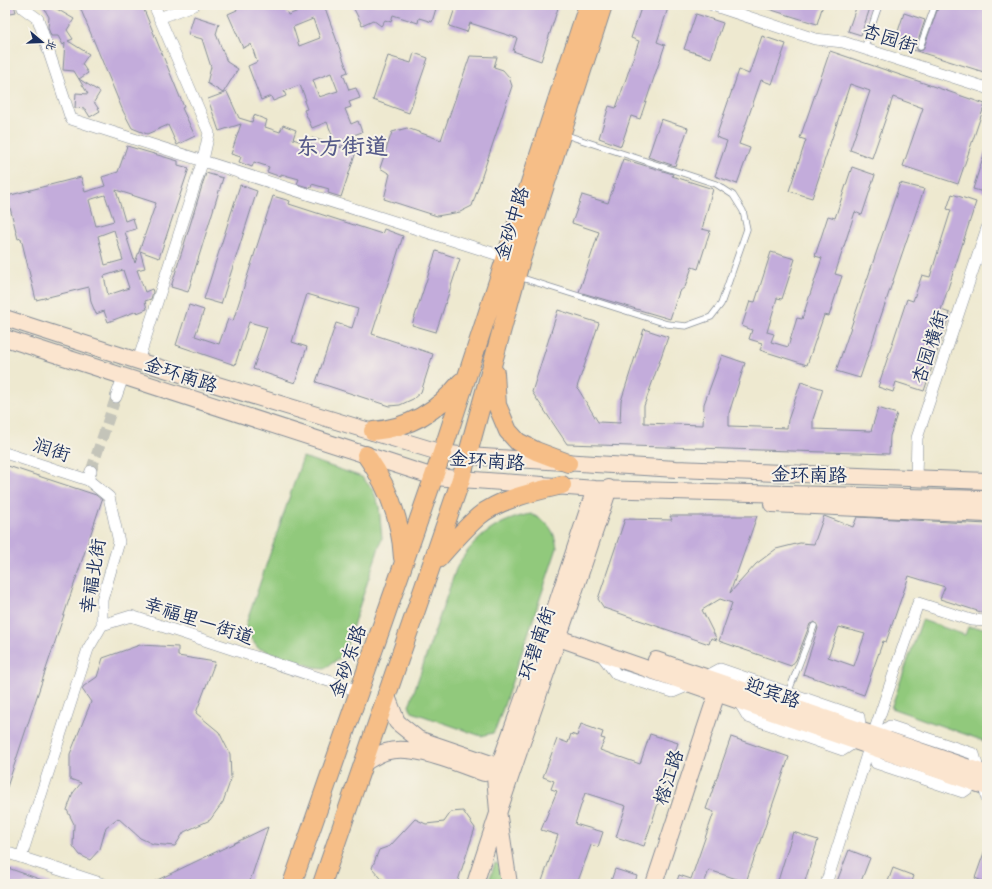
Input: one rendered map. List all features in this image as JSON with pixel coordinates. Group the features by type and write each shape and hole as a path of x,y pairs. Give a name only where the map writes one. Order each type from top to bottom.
{"main road":[{"name":"金砂中路","path":"442,453 588,5"},
{"name":"金砂中路","path":"462,479 517,276 603,5"},
{"path":"494,360 497,405 508,431 518,442 536,451 568,463"},
{"path":"373,431 390,430 419,419 435,410 449,397 467,375"},
{"name":"金砂东路","path":"292,884 442,453"},
{"path":"366,455 380,476 391,499 402,540 403,565"},
{"path":"322,884 386,694 462,479"},
{"path":"431,567 456,538 480,515 494,507 532,492 562,485"}],"street":[{"path":"22,5 23,8 38,19 71,119 505,257"},
{"path":"138,361 203,160 209,133 154,5"},
{"path":"160,18 194,5"},
{"name":"杏园街","path":"712,5 815,39 843,42 987,88"},
{"name":"杏园横街","path":"916,478 917,438 987,228"},
{"name":"金环南路","path":"5,318 138,361 442,453 568,463 676,469 987,481"},
{"name":"金环南路","path":"5,338 434,476 607,488 987,499"},
{"path":"116,397 123,376"},
{"name":"润街","path":"5,453 89,476"},
{"name":"幸福北街","path":"89,476 109,497 119,542 102,600 102,625"},
{"path":"607,488 630,498 987,514"},
{"name":"环碧南街","path":"475,884 498,811 504,774 607,488"},
{"path":"826,884 868,740 918,603 971,620 987,621"},
{"name":"幸福里一街道","path":"102,625 132,616 359,692"},
{"path":"21,857 88,649 102,625"},
{"name":"迎宾路","path":"555,631 599,652 699,681"},
{"name":"迎宾路","path":"555,631 719,688 785,698 868,740"},
{"path":"699,681 720,668 785,698"},
{"name":"迎宾路","path":"719,688 739,702 868,740 983,783"},
{"name":"榕江路","path":"654,884 719,688"},
{"path":"386,694 397,722 418,739 504,774"},
{"path":"868,740 876,763 963,792 983,783"},
{"path":"364,763 385,752 397,750 416,751 504,774"},
{"path":"498,811 510,884"},
{"path":"5,852 103,884"}],"lane":[{"path":"864,49 879,5"},
{"path":"920,47 935,5"},
{"path":"517,276 667,324 686,326 711,318 721,304 746,229 743,211 733,195 716,184 562,134"},
{"path":"785,698 814,626"}],"green space":[{"path":"303,457 362,477 373,490 379,506 382,538 343,656 325,668 314,667 258,648 246,632 246,624"},
{"path":"531,514 542,520 550,527 557,548 497,726 493,733 481,736 412,712 409,706 456,569 462,559 469,549 487,532 507,521"},
{"path":"922,620 965,635 968,627 987,628 987,742 891,708"},
{"path":"495,863 501,865 503,884 488,884"}],"building":[{"path":"5,5 14,5 16,12 5,14"},
{"path":"42,5 50,5 74,19 67,30 73,39 68,41 89,54 82,64 88,73 79,79 100,92 94,102 100,111 90,117 85,109 75,108 76,93 88,94 74,71 63,70 65,43 63,45 58,36 51,36 48,28 49,17"},
{"path":"79,5 107,5 108,8 115,5 142,5 184,107 182,108 195,136 177,145 168,125 147,134 132,128 123,111"},
{"path":"235,5 284,5 288,15 309,7 309,5 324,5 348,72 343,74 349,90 356,88 360,98 349,102 351,107 345,109 351,124 358,121 362,132 351,136 353,141 339,147 356,152 341,197 328,193 329,189 312,184 311,188 297,184 299,179 281,174 281,177 267,172 269,167 254,162 252,167 239,162 241,157 231,154 241,124 219,131 208,99 227,92 239,118 252,122 254,115 267,120 265,127 280,132 283,125 296,130 293,139 310,145 312,138 336,145 327,122 312,128 304,110 307,109 304,101 306,100 300,85 284,91 286,96 273,101 271,96 261,100 248,66 257,62 251,44 243,48 228,14 237,10","holes":["313,19 320,38 299,46 293,27","331,73 338,91 319,97 313,80"]},
{"path":"352,5 437,5 432,22 419,18 418,23 393,15 391,22 385,20 381,26 373,20 362,25"},
{"path":"456,5 548,5 558,8 541,61 513,51 517,38 470,23 467,32 449,26"},
{"path":"642,5 669,5 657,42 665,45 640,119 631,116 621,146 599,138 609,106 616,108 639,41 631,38"},
{"path":"763,5 823,5 817,24 762,7"},
{"path":"857,5 871,5 861,35 848,31"},
{"path":"939,5 987,5 987,73 894,44 904,13 925,20 916,47 918,51 923,50"},
{"path":"696,14 723,23 711,58 684,49"},
{"path":"194,16 219,24 216,34 227,62 238,69 223,93 207,83 211,67 202,39 188,35"},
{"path":"762,36 786,44 772,84 761,80 739,144 750,148 737,184 715,176 727,141 716,137 739,70 749,74"},
{"path":"830,51 985,104 958,184 903,166 923,108 893,97 872,158 850,150 870,91 850,84 812,198 789,191 806,140 800,138"},
{"path":"414,53 428,58 409,113 373,100 388,56 411,63"},
{"path":"470,56 497,57 494,67 503,70 509,77 512,86 472,206 460,212 437,216 384,199 390,174 380,168 392,132 407,128 441,140"},
{"path":"661,119 688,128 675,166 648,157"},
{"path":"127,146 178,161 178,165 189,168 159,258 140,251 145,268 137,270 145,292 152,289 153,292 151,299 145,301 147,309 137,313 137,311 108,322 104,311 96,314 91,302 89,287 36,300 21,238 18,239 7,196 81,177 85,192 105,186 102,177 118,172","holes":["116,190 156,203 135,263 125,232 136,229 133,218 125,221","105,195 114,221 96,226 89,200","114,230 123,260 105,265 98,236","123,270 129,288 108,295 104,276"]},
{"path":"985,151 987,152 987,193 973,189"},
{"path":"623,159 673,174 672,176 713,189 702,229 710,231 698,269 692,267 685,287 679,292 670,319 579,292 599,232 572,223 582,195 608,203"},
{"path":"852,167 875,175 862,215 855,212 835,274 842,276 829,316 824,315 807,365 760,350 762,343 749,339 752,330 742,326 750,301 755,302 771,252 795,259 782,299 777,298 767,332 774,334 771,342 788,347 797,318 802,319 822,258 815,256 828,216 835,218"},
{"path":"206,173 223,178 188,292 171,287"},
{"path":"900,183 924,189 860,378 836,371"},
{"path":"240,185 257,191 221,304 204,299"},
{"path":"952,194 976,202 941,310 950,313 924,391 896,382 893,392 878,387 907,299 913,301 922,275 930,277 951,210 947,209"},
{"path":"273,196 290,201 289,204 382,234 384,229 403,236 372,334 433,354 421,392 413,399 400,405 389,406 316,382 336,323 352,328 358,309 307,294 292,342 307,347 295,383 253,369 267,327 249,322 235,365 176,345 189,305 204,310 195,336 219,344 228,319 233,321"},
{"path":"436,251 460,259 436,332 412,325"},
{"path":"558,310 599,323 577,387 598,422 620,423 621,401 644,329 668,337 644,406 644,423 703,425 704,404 722,355 745,363 729,413 729,426 787,428 788,420 801,382 823,389 813,419 813,429 871,431 878,408 897,414 890,436 889,454 567,444 532,392"},
{"path":"5,465 96,495 102,500 7,787 5,787"},
{"path":"670,516 757,516 730,593 756,564 776,549 800,543 814,544 824,516 853,527 857,517 987,524 987,614 940,599 945,587 909,576 886,642 883,641 864,695 803,674 818,628 815,622 810,624 796,660 791,666 719,641 732,603 720,599 702,610 717,640 711,638 709,644 604,608 598,599 625,519 672,520","holes":["839,627 865,634 854,666 828,657"]},
{"path":"140,645 178,647 178,656 215,662 196,713 219,732 230,754 231,779 223,802 210,820 184,832 175,846 153,844 140,838 118,818 106,827 100,849 90,860 80,855 73,846 74,824 67,810 73,793 81,783 70,779 70,754 91,702 82,689 97,677 103,658"},
{"path":"581,724 603,732 601,738 605,739 600,750 640,764 650,734 678,743 644,846 616,837 626,806 585,793 575,824 603,832 598,847 591,845 577,884 541,884 558,835 541,830 557,791 551,789 554,781 543,777 557,739 568,743 571,734 577,736"},
{"path":"731,737 789,757 746,882 709,870 704,884 676,884 679,875 691,879 714,812 706,809"},
{"path":"463,811 475,828 457,884 386,884 372,868 379,850 390,846 415,819 426,824 444,822 451,812"},
{"path":"268,827 249,884 149,884"},
{"path":"793,832 818,840 804,884 777,884"},
{"path":"987,847 987,883 975,878"},
{"path":"849,850 870,858 860,884 836,884"},
{"path":"5,867 51,883 51,884 5,884"},
{"path":"893,868 914,876 911,884 887,884"},
{"path":"615,869 637,876 634,884 610,884"}],"tunnel":[{"path":"91,471 116,397"}],"district":[{"name":"东方街道","path":"342,146"}]}
